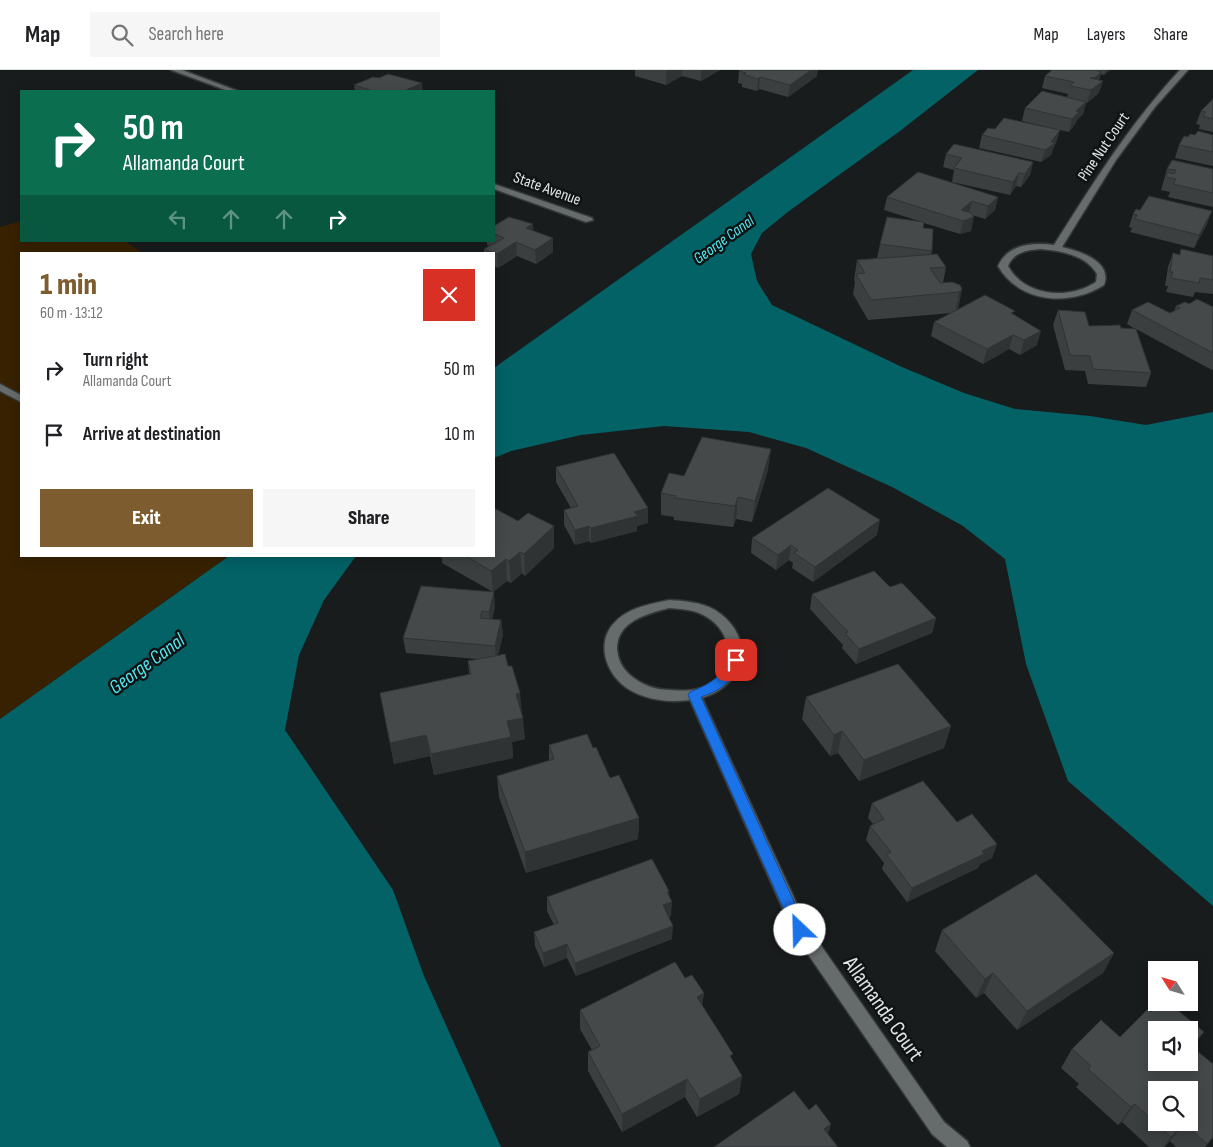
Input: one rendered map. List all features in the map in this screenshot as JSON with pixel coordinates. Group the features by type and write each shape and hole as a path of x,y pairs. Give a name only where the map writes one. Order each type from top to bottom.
{"street":[{"path":"175,70 231,90"},
{"name":"Pine Nut Court","path":"1057,248 1112,158 1152,105 1184,70"},
{"name":"State Avenue","path":"495,186 589,220"},
{"path":"1025,248 1057,248 1079,254 1092,262 1100,270 1101,283 1094,290 1065,296 1040,293 1025,288 1012,280 1004,272 1002,266 1005,258 1013,252 1025,248"},
{"path":"0,387 20,398"},
{"path":"669,604 690,606 710,613 728,629 736,644 736,660 728,675 714,688 694,695 671,697 649,693 630,684 616,670 610,656 611,640 618,625 641,610 669,604"},
{"name":"Allamanda Court","path":"694,695 800,930 938,1128 961,1147"}],"shaded area":[{"path":"20,221 20,242 126,242 141,252 20,252 20,557 228,557 0,719 0,227"}],"water":[{"name":"George Canal","path":"913,70 978,70 900,131 789,211 762,233 751,254 757,281 772,305 902,367 964,393 1015,409 1090,416 1146,425 1213,412 1213,906 1068,781 1026,664 1005,559 963,526 892,487 806,448 749,432 664,426 581,435 511,451 495,458 495,367"},
{"name":"George Canal","path":"228,557 355,557 324,600 299,655 285,730 393,890 424,976 501,1147 0,1147 0,719"}],"building":[{"path":"740,70 811,70 790,85 760,77 758,79 743,74 746,73"},
{"path":"1052,70 1095,70 1101,72 1096,77 1090,78 1103,81 1091,90 1070,86 1074,82 1045,76"},
{"path":"388,74 422,83 406,90 370,90 354,85 373,77 379,78"},
{"path":"1042,91 1086,102 1076,111 1079,112 1072,119 1025,108"},
{"path":"1213,99 1213,119 1203,116 1206,112 1201,111"},
{"path":"1004,118 1060,130 1051,142 1055,143 1045,150 982,135 988,128 995,129"},
{"path":"1198,131 1213,135 1213,152 1179,145 1184,136 1195,135"},
{"path":"954,144 1033,162 1025,174 1019,173 1013,182 954,168 962,158 946,154"},
{"path":"1172,160 1213,169 1213,193 1173,184 1176,179 1166,177 1168,172 1174,174 1176,170 1167,169"},
{"path":"918,172 998,197 988,206 972,201 961,210 971,213 974,217 963,221 887,197"},
{"path":"1149,196 1212,211 1199,235 1135,219 1137,215 1133,214 1136,209 1140,210"},
{"path":"509,217 533,224 526,228 553,238 535,250 516,242 497,254 484,249 504,238 495,234 495,225"},
{"path":"887,217 924,222 923,228 933,229 932,251 880,244"},
{"path":"1181,249 1213,256 1213,280 1200,278 1199,283 1171,278 1173,272 1170,272 1173,253 1180,255"},
{"path":"937,254 946,267 930,268 940,283 952,282 960,285 962,289 959,292 871,300 856,274 865,273 857,260"},
{"path":"985,295 1015,311 1011,313 1041,331 1024,340 1013,335 987,349 934,322"},
{"path":"1197,299 1213,307 1213,353 1132,310 1148,302 1170,313 1180,308 1176,306 1185,302 1189,304"},
{"path":"1058,310 1085,312 1089,326 1120,325 1121,328 1136,329 1151,373 1093,369 1090,356 1070,355"},
{"path":"702,437 771,449 755,501 738,497 735,506 675,498 676,496 661,493 669,473 684,476"},
{"path":"614,453 648,508 634,512 638,516 591,528 589,526 575,530 564,510 578,506 556,467"},
{"path":"828,488 880,520 815,567 794,553 798,550 791,545 778,555 752,538"},
{"path":"495,509 518,521 528,513 554,526 524,554 520,552 509,561 506,559 491,571 468,557 495,557"},
{"path":"874,571 890,587 902,583 936,618 859,649 845,633 848,632 812,594"},
{"path":"421,586 494,592 489,612 482,611 480,618 501,620 495,646 403,638"},
{"path":"505,654 508,666 512,666 520,693 516,694 523,718 507,721 511,737 431,754 426,735 390,743 380,693 471,674 468,661"},
{"path":"898,664 951,726 864,760 842,731 834,735 806,697"},
{"path":"587,734 593,748 596,747 610,778 619,775 639,818 525,852 497,776 554,759 549,745"},
{"path":"923,781 957,822 972,814 997,844 982,851 984,854 912,888 886,854 891,852 870,826 884,819 872,803"},
{"path":"652,859 669,891 667,892 672,902 663,905 673,926 575,963 567,944 543,953 534,932 558,923 547,897"},
{"path":"1036,874 1114,953 1027,1011 993,973 985,979 942,930"},
{"path":"675,962 685,978 692,975 704,993 697,997 733,1054 730,1056 742,1076 700,1099 687,1079 622,1114 588,1052 600,1046 580,1010"},
{"path":"1148,1009 1150,1011 1179,1011 1191,1021 1148,1021 1148,1071 1198,1071 1198,1052 1213,1064 1213,1137 1207,1144 1193,1131 1198,1131 1198,1081 1148,1081 1148,1116 1135,1104 1131,1107 1088,1069 1091,1066 1072,1049 1101,1020 1120,1037"},
{"path":"1198,1027 1204,1032 1198,1038"},
{"path":"794,1091 809,1110 816,1104 831,1124 824,1129 838,1147 714,1147"},
{"path":"1164,1131 1177,1131 1171,1137"}],"route":[{"path":"736,660 728,675 714,688 694,695 800,930"}]}
